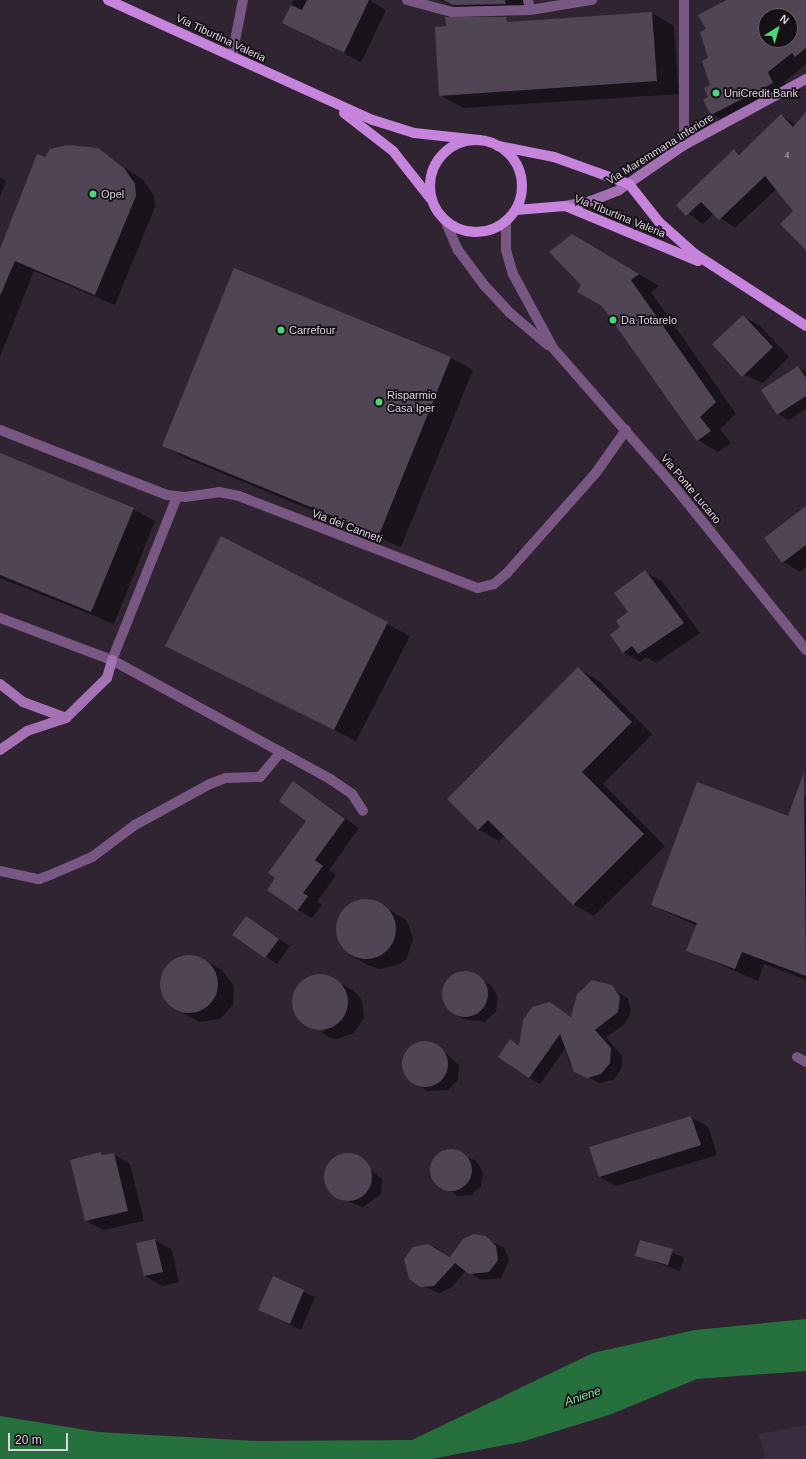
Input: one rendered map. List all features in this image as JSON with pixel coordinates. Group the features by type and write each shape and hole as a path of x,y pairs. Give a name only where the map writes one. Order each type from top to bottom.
{"main road":[{"name":"Via Tiburtina Valeria","path":"108,0 232,56 324,100 407,132 480,140 498,146 554,157 629,184 659,222 711,266 806,326"},
{"name":"Via Maremmana Inferiore","path":"565,206 596,200 629,184 684,145 806,79"},
{"name":"Via Tiburtina Valeria","path":"324,100 383,141 414,174 445,220 456,228 475,232 495,229 506,222 516,210 522,182 510,155 498,146"},
{"path":"434,205 432,174 439,159 450,148 480,140"},
{"name":"Via Tiburtina Valeria","path":"516,210 565,206 711,266"},
{"path":"0,750 27,731 66,718 107,678 112,660"},
{"path":"0,684 23,702 66,718"}],"street":[{"path":"232,56 243,0"},
{"path":"407,0 452,12 592,0"},
{"path":"684,0 684,145"},
{"name":"Via Ponte Lucano","path":"445,220 458,250 484,285 515,318 553,348 626,430 806,650"},
{"name":"Via Ponte Lucano","path":"506,222 506,250 513,274 553,348"},
{"name":"Via dei Canneti","path":"0,430 177,497 209,492 229,493 463,584 486,588 507,573 580,491 626,430"},
{"path":"112,660 177,497"},
{"path":"0,618 112,660 344,788 363,811"},
{"path":"0,870 33,878 50,875 92,857 135,825 210,784 226,778 260,778 281,752"}],"shaded area":[{"path":"806,1425 806,1459 761,1459 766,1457 758,1434"}],"water":[{"name":"Aniene","path":"806,1319 806,1371 697,1379 609,1415 521,1442 431,1459 0,1459 0,1416 98,1432 258,1441 412,1440 593,1353 695,1330"}],"building":[{"path":"307,0 369,0 344,53 282,23 291,5 302,10"},
{"path":"443,0 505,0 506,4 453,5"},
{"path":"726,0 806,0 806,48 795,57 792,53 768,72 773,83 711,115 703,100 708,97 704,88 710,85 702,61 708,58 700,32 706,29 698,15"},
{"path":"652,12 657,81 439,96 435,27 446,26 445,17 506,17 507,22"},
{"path":"806,112 806,250 780,224 793,211 765,176 719,220 701,202 686,216 676,205 734,149 739,155 781,114 793,127"},
{"path":"68,145 98,148 124,168 135,184 136,196 95,295 15,261 0,296 0,249 37,154 45,157 50,149"},
{"path":"572,234 639,274 631,280 716,402 700,417 711,431 697,441 602,306 577,292 581,285 549,252"},
{"path":"234,268 451,357 379,535 162,446"},
{"path":"743,315 773,347 742,377 712,344"},
{"path":"798,366 806,378 806,396 777,415 761,390"},
{"path":"0,453 134,508 91,612 0,575"},
{"path":"806,506 806,545 782,563 764,538"},
{"path":"221,536 388,622 334,730 165,646"},
{"path":"645,570 684,623 638,654 632,646 623,653 610,635 620,627 616,621 628,612 614,593"},
{"path":"578,667 632,722 582,772 644,834 573,905 488,820 478,830 447,799"},
{"path":"804,772 806,976 742,952 735,969 686,951 697,923 651,905 697,782 788,816"},
{"path":"293,781 345,819 315,860 323,866 303,893 308,896 297,911 267,890 275,878 268,873 306,821 279,801"},
{"path":"360,899 372,899 383,904 391,912 396,923 394,941 383,954 372,959 360,959 349,954 341,946 336,935 336,923 341,912 349,904"},
{"path":"246,916 279,939 265,958 232,935"},
{"path":"183,955 195,955 210,963 218,978 218,990 210,1005 195,1013 183,1013 168,1005 160,990 160,978 168,963"},
{"path":"465,971 478,975 484,981 488,994 484,1007 478,1013 465,1017 452,1013 446,1007 442,994 446,981 452,975"},
{"path":"320,974 335,979 343,987 348,1002 343,1017 335,1025 320,1030 305,1025 297,1017 292,1002 297,987 305,979"},
{"path":"592,980 612,985 620,997 618,1012 595,1030 611,1048 610,1063 601,1074 587,1078 574,1072 560,1034 529,1078 498,1057 510,1039 519,1046 523,1020 532,1007 550,1002 571,1017 577,994"},
{"path":"420,1041 430,1041 442,1047 447,1055 447,1073 442,1081 434,1086 420,1087 412,1084 405,1077 402,1069 402,1059 405,1051 412,1044"},
{"path":"691,1116 701,1145 599,1177 589,1147"},
{"path":"447,1149 455,1149 463,1152 469,1158 472,1170 469,1182 463,1188 455,1191 447,1191 439,1188 433,1182 430,1174 430,1166 433,1158 439,1152"},
{"path":"101,1152 102,1155 114,1153 128,1211 85,1221 70,1160"},
{"path":"348,1153 357,1155 365,1160 370,1168 372,1177 370,1186 365,1194 357,1199 348,1201 339,1199 331,1194 326,1186 324,1177 326,1168 331,1160 339,1155"},
{"path":"474,1234 486,1236 496,1246 498,1260 489,1272 469,1274 455,1263 434,1286 420,1287 409,1279 404,1259 413,1247 428,1244 450,1257 463,1239"},
{"path":"155,1239 163,1272 144,1276 136,1243"},
{"path":"640,1240 673,1249 668,1265 635,1256"},
{"path":"273,1276 304,1290 290,1324 258,1310"}],"place":[{"name":"UniCredit Bank","path":"716,93"},
{"name":"Opel","path":"93,194"},
{"name":"Da Totarelo","path":"613,320"},
{"name":"Carrefour","path":"281,330"},
{"name":"Risparmio Casa Iper","path":"379,402"}]}
